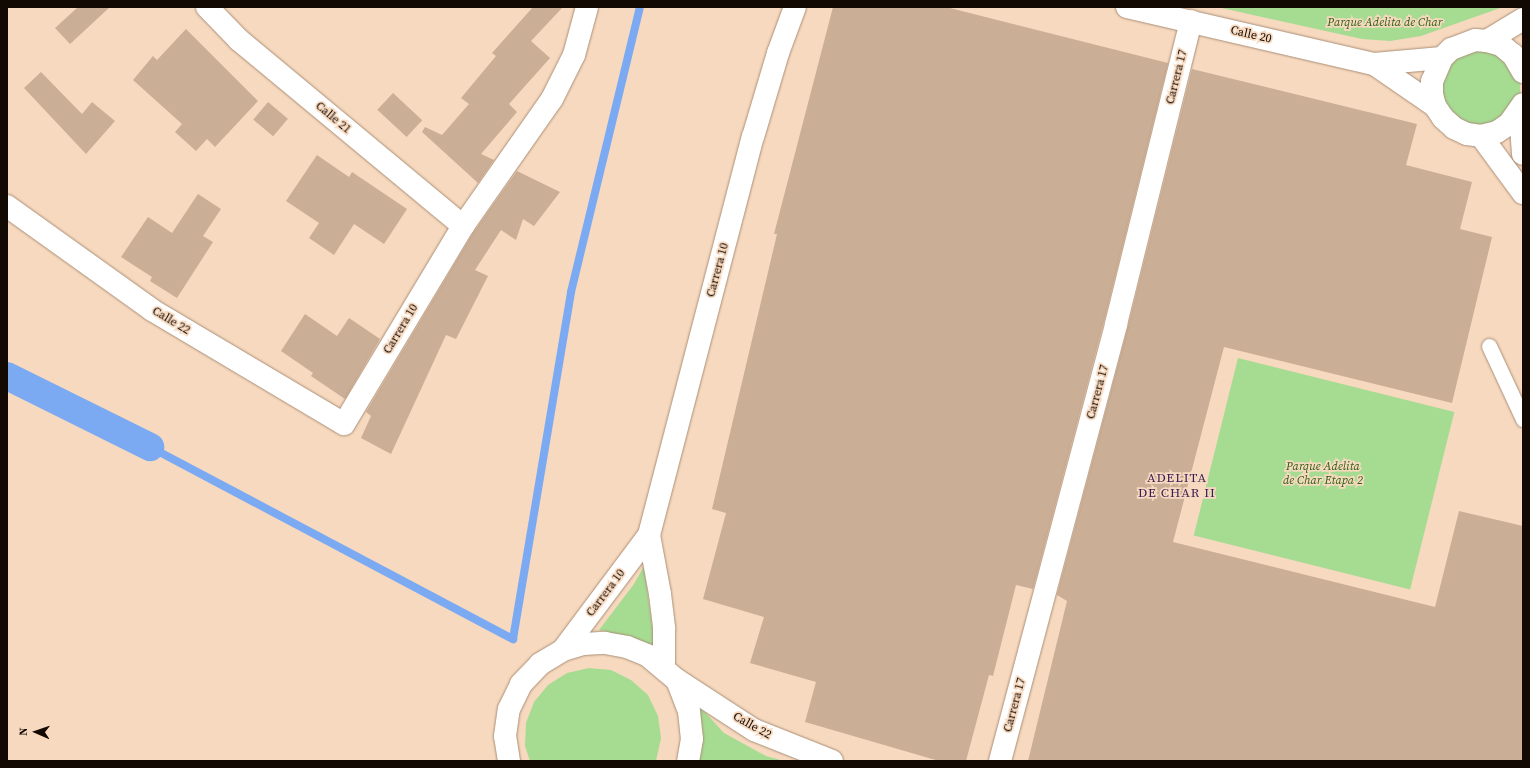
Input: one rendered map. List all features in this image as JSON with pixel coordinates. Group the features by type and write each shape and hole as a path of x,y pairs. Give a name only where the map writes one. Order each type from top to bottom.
{"street":[{"name":"Calle 21","path":"207,7 239,40 463,226"},
{"name":"Carrera 10","path":"344,424 463,226 552,99 574,55 587,7"},
{"name":"Carrera 10","path":"563,650 649,535 753,137 778,53 796,7"},
{"name":"Calle 20","path":"1127,7 1374,64 1442,58"},
{"path":"1521,108 1509,124 1496,132 1481,136 1454,128 1443,118 1435,106 1432,81 1442,58 1462,43 1487,40 1523,19"},
{"name":"Carrera 17","path":"1000,761 1116,324 1191,21"},
{"path":"1487,40 1501,45 1513,55 1523,72"},
{"name":"Calle 20","path":"1374,64 1435,106"},
{"path":"1521,108 1523,154"},
{"path":"1481,136 1523,193"},
{"name":"Calle 22","path":"7,206 152,310 344,424"},
{"name":"Carrera 10","path":"649,535 660,594 670,675"},
{"name":"Calle 22","path":"563,650 598,643 627,647 647,655 670,675 754,730 832,761"},
{"path":"509,761 505,736 509,709 521,684 540,664 563,650"},
{"path":"670,675 689,711 692,739 688,761"}],"lane":[{"path":"1489,346 1522,411"}],"green space":[{"name":"Parque Adelita de Char","path":"1217,7 1503,7 1421,36 1390,41 1362,39"},
{"path":"1469,48 1496,50 1520,81 1520,94 1508,117 1472,129 1441,103 1440,76 1446,64"},
{"name":"Parque Adelita de Char Etapa 2","path":"1238,358 1454,412 1410,590 1194,536"},
{"path":"644,566 655,649 636,639 599,630 634,584"},
{"path":"589,668 611,670 631,680 648,695 658,716 661,738 656,761 530,761 525,746 526,723 534,702 548,685 567,673"},
{"path":"692,698 724,733 766,756 784,761 695,761"}],"building":[{"path":"78,7 110,7 70,44 55,28"},
{"path":"533,7 563,7 531,41 550,58 509,104 517,112 481,154 494,160 478,183 422,132 425,127 442,135 469,104 461,98 496,56 492,53"},
{"path":"833,7 946,7 1168,63 1104,321 1033,589 1016,585 993,676 989,675 966,761 939,761 805,722 816,682 750,663 764,617 703,599 726,513 712,509 777,234 774,234"},
{"path":"186,29 258,101 215,147 207,139 196,151 175,132 182,124 133,80 153,56 157,60"},
{"path":"1192,69 1417,124 1406,165 1472,182 1460,229 1492,237 1452,403 1224,347 1173,542 1435,607 1459,511 1523,526 1523,761 1028,761 1067,601 1057,595 1128,327"},
{"path":"41,72 82,114 92,102 115,121 86,154 24,88"},
{"path":"393,93 422,120 407,137 377,110"},
{"path":"268,102 288,119 273,136 253,120"},
{"path":"317,155 349,177 352,172 407,209 384,244 354,224 334,255 309,238 319,223 286,201"},
{"path":"517,171 560,192 534,226 523,219 516,240 501,230 475,270 488,276 456,339 446,335 391,454 361,438 371,416 366,412 473,233"},
{"path":"198,194 221,209 203,236 213,242 177,298 150,281 152,277 121,257 148,217 172,233"},
{"path":"305,314 337,336 349,318 380,339 345,399 311,376 313,373 281,351"}],"waterway":[{"path":"150,447 513,639 571,292 640,7"},
{"path":"7,376 150,447"}],"district":[{"name":"ADELITA DE CHAR II","path":"1177,486"}]}
